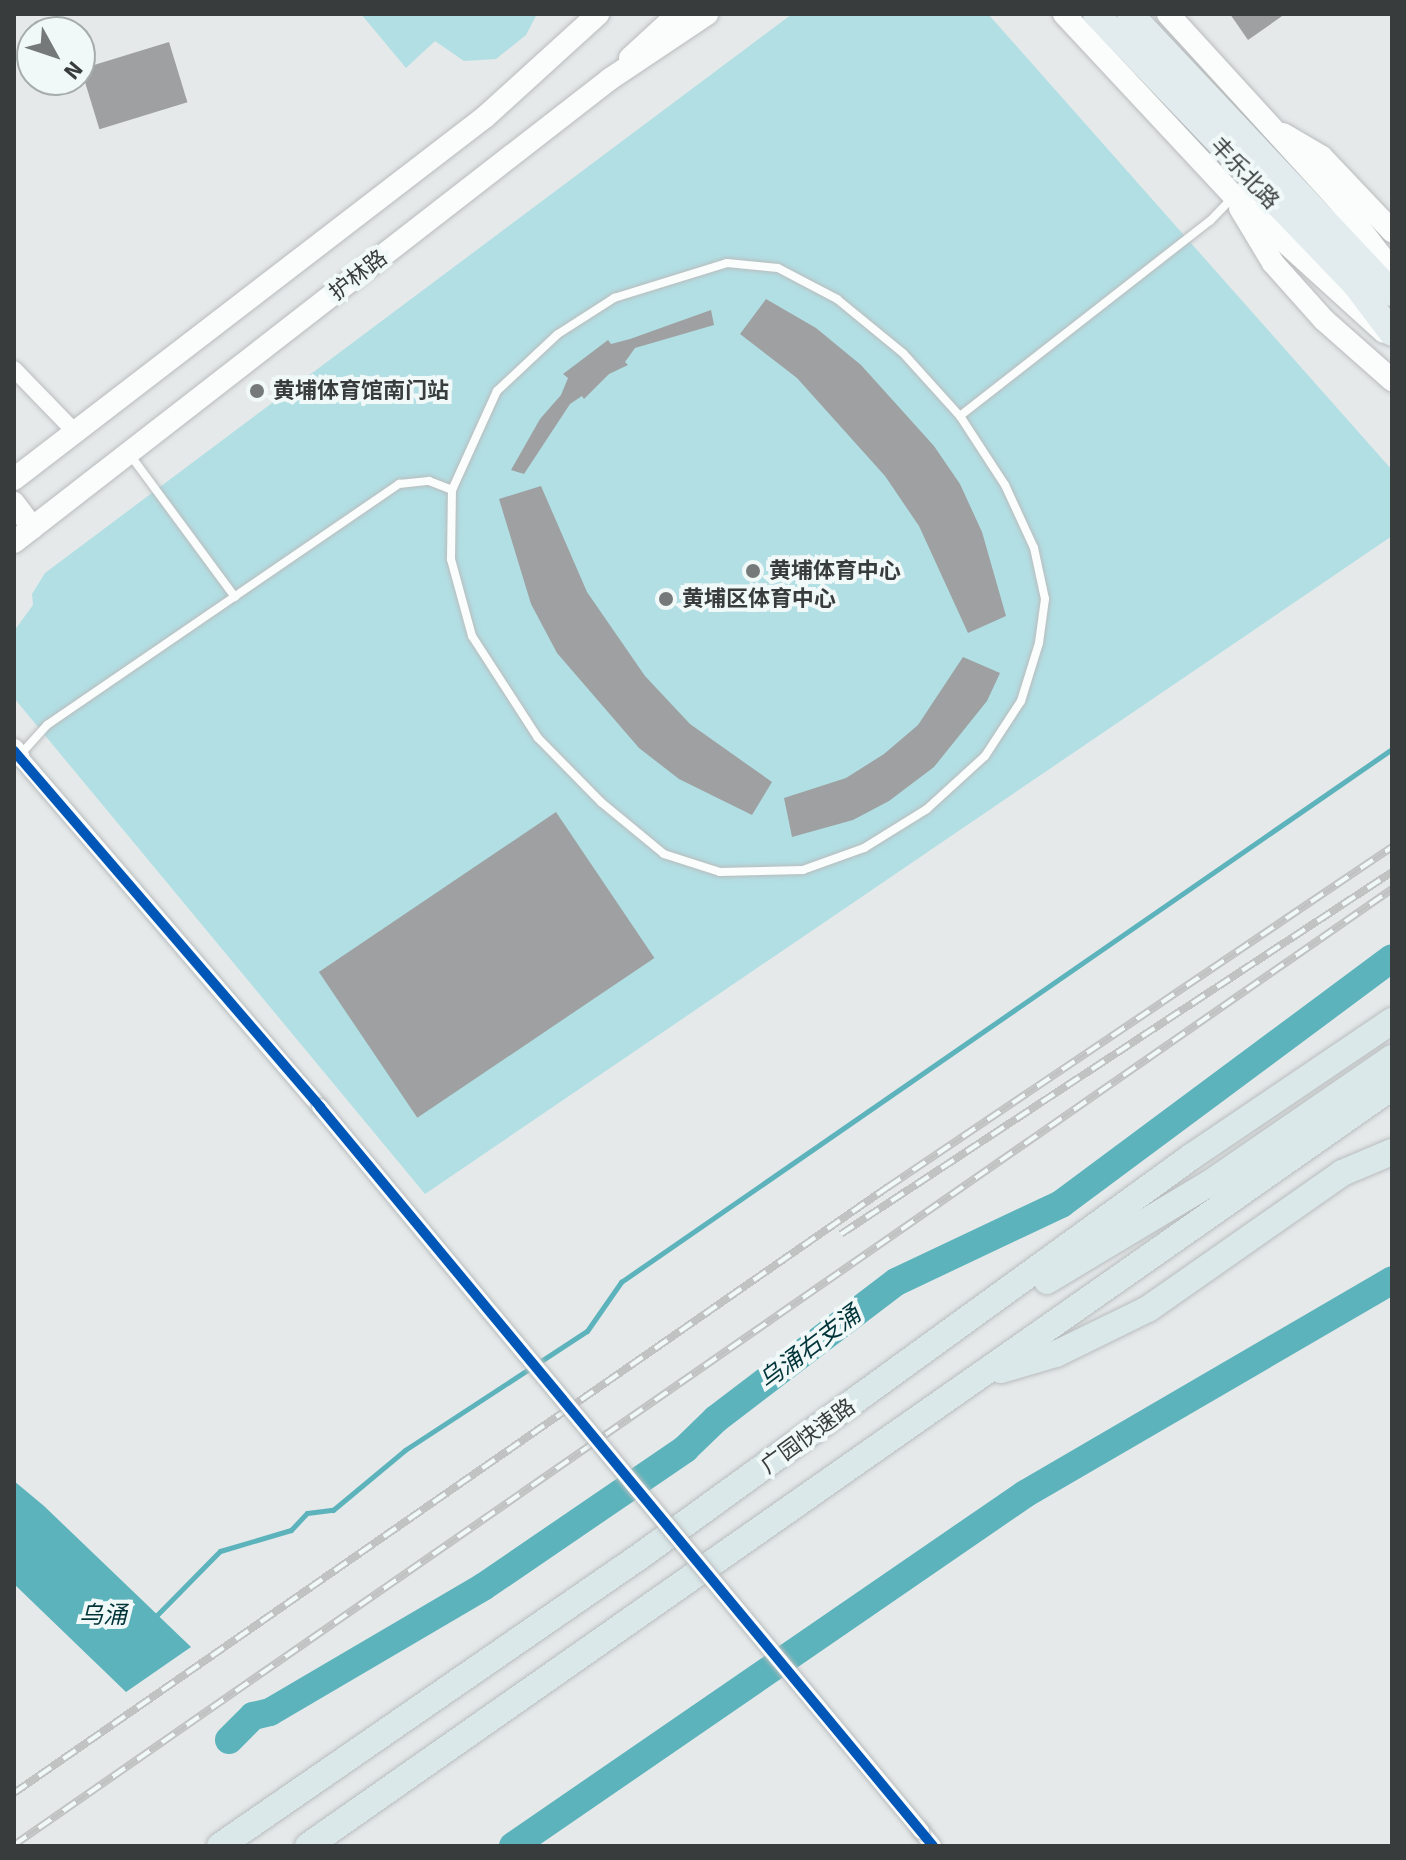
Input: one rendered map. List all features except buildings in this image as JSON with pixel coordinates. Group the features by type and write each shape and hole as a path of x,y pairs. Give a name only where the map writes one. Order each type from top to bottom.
{"highway":[{"name":"广园快速路","path":"220,1846 916,1357 1191,1157 1392,1021"},
{"path":"916,1357 1270,1144 1392,1058"},
{"path":"308,1846 1392,1087"},
{"path":"1342,1122 1392,1101"},
{"path":"979,1376 1056,1354 1148,1309 1342,1173 1392,1152"}],"main road":[{"path":"14,479 485,117 598,14"},
{"path":"610,79 678,14"},
{"name":"护林路","path":"14,542 610,79 707,14"},
{"path":"1064,14 1234,196 1392,336"},
{"name":"丰乐北路","path":"1096,14 1355,284 1392,336"},
{"name":"丰乐北路","path":"1130,14 1392,293"},
{"path":"1168,14 1267,127 1338,200 1392,270"},
{"path":"1267,127 1311,148 1392,231"},
{"path":"1234,196 1255,241 1273,263 1324,320 1392,380"},
{"path":"14,503 33,528"}],"street":[{"path":"14,369 75,432"},
{"path":"16,752 320,1107 933,1846"}],"lane":[{"path":"960,416 1210,221 1234,196"},
{"path":"727,263 778,268 837,299 903,353 960,416 1005,485 1034,548 1042,587 1039,643 1021,701 985,756 927,809 864,848 803,870 720,872 664,854 601,802 538,738 472,636 451,559 452,490 497,391 558,334 614,298 727,263"},
{"path":"129,453 235,597"},
{"path":"16,752 47,725 399,484 429,481 452,490"}],"shaded area":[{"path":"361,14 537,14 526,35 496,59 464,61 435,41 406,68"},
{"name":"黄埔区体育中心","path":"792,14 988,14 1392,470 1392,536 425,1194 14,698 14,631 33,605 32,594 45,573"}],"water":[{"name":"乌涌","path":"14,1481 191,1647 126,1692 14,1584"}],"waterway":[{"path":"153,1619 220,1551 291,1530 307,1513 333,1510 405,1450 587,1331 621,1282 1392,749"},
{"name":"乌涌右支涌","path":"229,1740 253,1716 270,1712 483,1587 685,1449 716,1419 896,1282 1061,1204 1392,958"},
{"name":"乌涌右支涌","path":"513,1846 1025,1494 1392,1280"}],"railway":[{"path":"14,1793 888,1187 1392,847"},
{"path":"841,1234 1392,872"},
{"path":"14,1845 1392,889"}],"cycle path":[{"path":"14,751 320,1107 933,1846"}],"place":[{"name":"黄埔体育馆南门站","path":"257,391"},
{"name":"黄埔体育中心","path":"753,571"},
{"name":"黄埔区体育中心","path":"666,599"}]}
